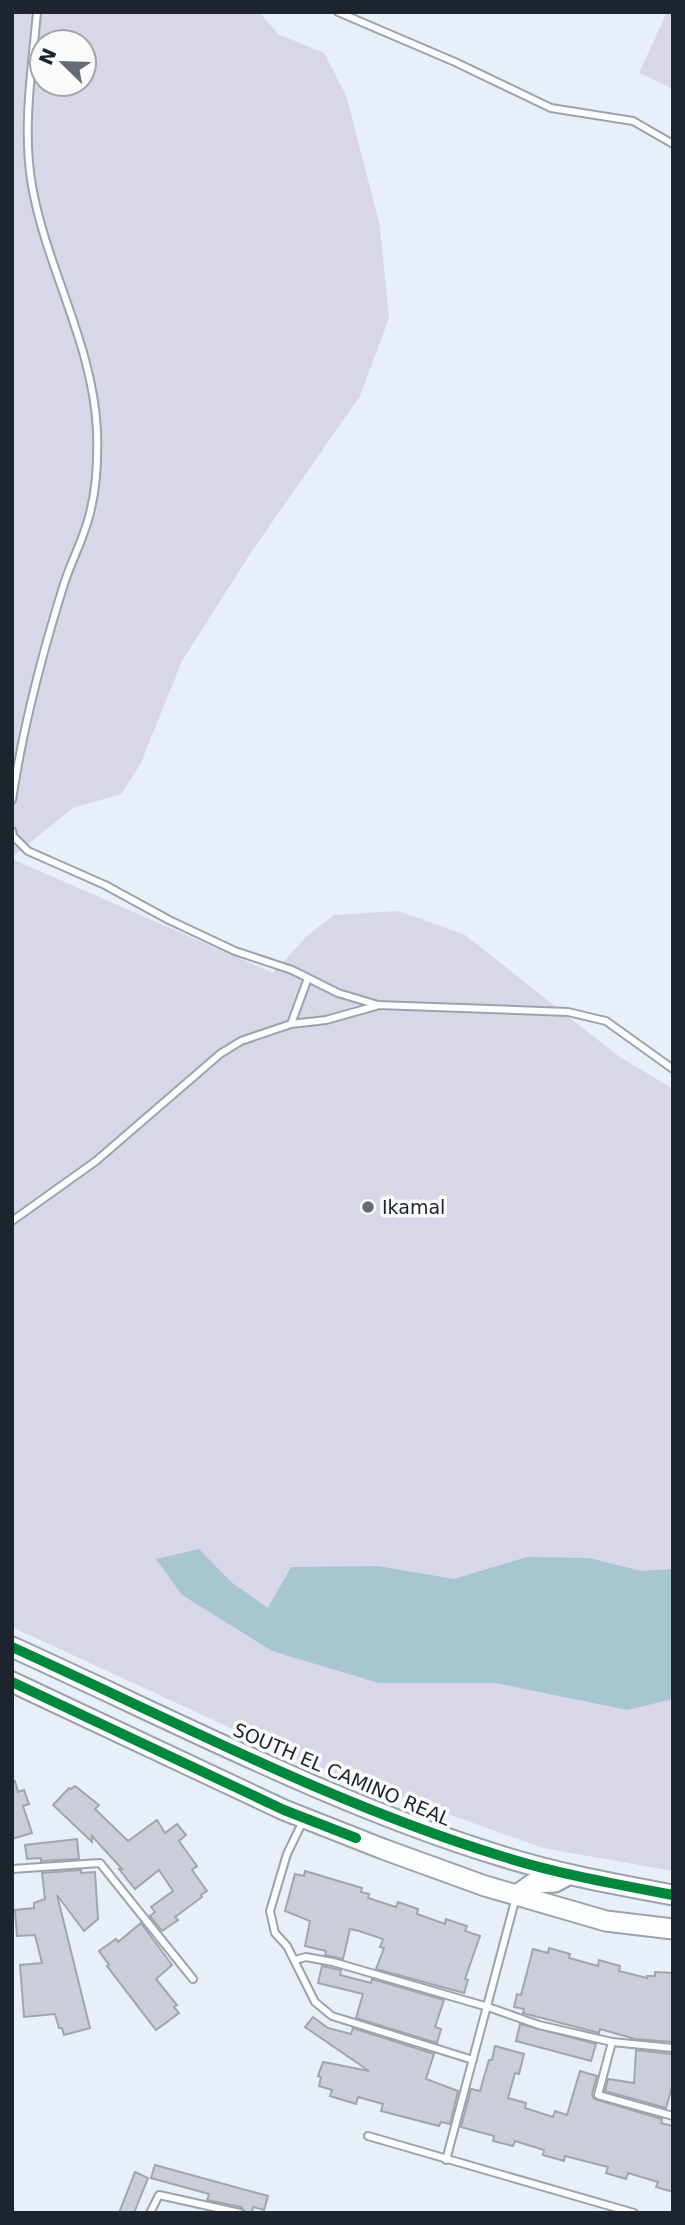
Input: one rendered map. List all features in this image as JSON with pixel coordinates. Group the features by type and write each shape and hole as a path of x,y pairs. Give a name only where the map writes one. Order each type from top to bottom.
{"main road":[{"name":"SOUTH EL CAMINO REAL","path":"12,1647 303,1781 500,1856 568,1875 673,1895"},
{"path":"12,1682 304,1818 485,1886 606,1921 673,1929"},
{"path":"517,1895 534,1883 555,1882 568,1875"}],"lane":[{"path":"12,800 16,770 37,682 64,582 89,519 97,476 97,430 91,376 49,253 32,185 27,119 37,12"},
{"path":"338,12 455,62 551,108 633,121 673,144"},
{"path":"12,831 13,836 28,851 105,885 169,920 235,951 308,978 338,993 378,1005 568,1012 606,1021 673,1069"},
{"path":"291,1024 308,978"},
{"path":"12,1221 96,1161 220,1054 241,1041 291,1024 326,1020 378,1005"},
{"path":"304,1818 287,1854 270,1911 275,1933 287,1946 315,2002 332,2017 473,2060"},
{"path":"12,1870 100,1863 192,1979"},
{"path":"446,2160 517,1895"},
{"path":"295,1960 306,1958 333,1962 488,2007 539,2025 612,2042 673,2048"},
{"path":"612,2042 598,2095 673,2116"},
{"path":"368,2136 634,2213"},
{"path":"150,2213 159,2194 240,2213"}],"shaded area":[{"path":"12,12 259,12 278,34 324,53 346,95 380,226 389,318 360,396 252,551 182,661 140,765 121,794 73,808 12,857"},
{"path":"667,12 673,12 673,89 639,73"},
{"path":"12,859 273,973 307,936 334,915 399,911 465,935 617,1055 673,1089 673,1871 543,1848 306,1763 12,1627"},
{"path":"199,1549 231,1582 268,1608 291,1567 378,1566 454,1579 527,1557 589,1558 642,1571 673,1569 673,1699 627,1710 496,1683 379,1683 272,1651 182,1595 156,1559"}],"building":[{"path":"15,1781 18,1792 24,1790 29,1804 23,1806 32,1833 12,1839 12,1782"},
{"path":"75,1786 99,1805 95,1809 128,1841 157,1820 165,1833 177,1824 186,1835 179,1841 197,1866 192,1870 207,1891 175,1917 178,1920 162,1931 150,1916 155,1912 151,1907 173,1891 159,1870 135,1889 119,1869 122,1869 92,1836 92,1842 53,1805 69,1788"},
{"path":"77,1839 79,1859 27,1859 25,1845"},
{"path":"81,1870 81,1873 95,1872 98,1919 84,1931 57,1895 90,2028 64,2035 55,2014 24,2017 20,1965 42,1963 35,1935 17,1936 15,1910 34,1908 34,1903 45,1899 42,1873"},
{"path":"305,1871 362,1888 361,1892 369,1894 368,1898 396,1907 398,1902 418,1909 417,1914 445,1924 446,1919 467,1926 465,1931 480,1936 465,1979 468,1980 464,1993 376,1969 384,1948 380,1947 383,1939 359,1931 350,1929 343,1959 305,1946 310,1921 285,1911 295,1874 304,1876"},
{"path":"141,1923 172,1965 156,1979 177,2005 174,2007 179,2013 156,2030 107,1966 109,1965 99,1951 116,1939 118,1942"},
{"path":"549,1948 570,1954 569,1958 598,1966 599,1960 620,1966 619,1971 647,1978 655,1976 655,1972 673,1973 673,2042 635,2039 600,2029 599,2033 523,2013 524,2009 514,2007 517,1994 521,1995 533,1949 548,1953"},
{"path":"322,1966 341,1970 340,1975 371,1983 372,1979 444,2000 435,2027 441,2029 437,2043 356,2018 363,1994 318,1983"},
{"path":"313,2017 328,2028 351,2034 353,2028 434,2054 426,2079 458,2091 450,2124 441,2122 439,2126 381,2111 383,2104 358,2097 356,2104 330,2096 332,2090 319,2086 321,2077 318,2076 323,2062 369,2071 305,2027"},
{"path":"520,2024 596,2044 591,2061 516,2041"},
{"path":"495,2046 524,2054 519,2074 515,2073 508,2098 526,2103 525,2108 553,2117 555,2111 567,2115 580,2071 597,2076 592,2094 594,2099 662,2119 661,2123 673,2126 673,2192 656,2187 658,2182 628,2173 626,2179 606,2173 608,2167 565,2156 564,2161 543,2155 544,2150 515,2141 513,2146 493,2141 494,2136 461,2127 471,2089 480,2091"},
{"path":"636,2050 673,2054 673,2083 666,2108 605,2091 608,2079 634,2083"},
{"path":"155,2165 268,2196 264,2210 253,2207 252,2213 246,2213 241,2207 207,2200 209,2194 151,2178"},
{"path":"135,2172 148,2178 134,2213 119,2213"}],"cycle path":[{"path":"12,1647 253,1759 376,1812 501,1856 587,1878 673,1895"},
{"path":"12,1682 284,1810 356,1838"}],"place":[{"name":"Ikamal","path":"368,1207"}]}
